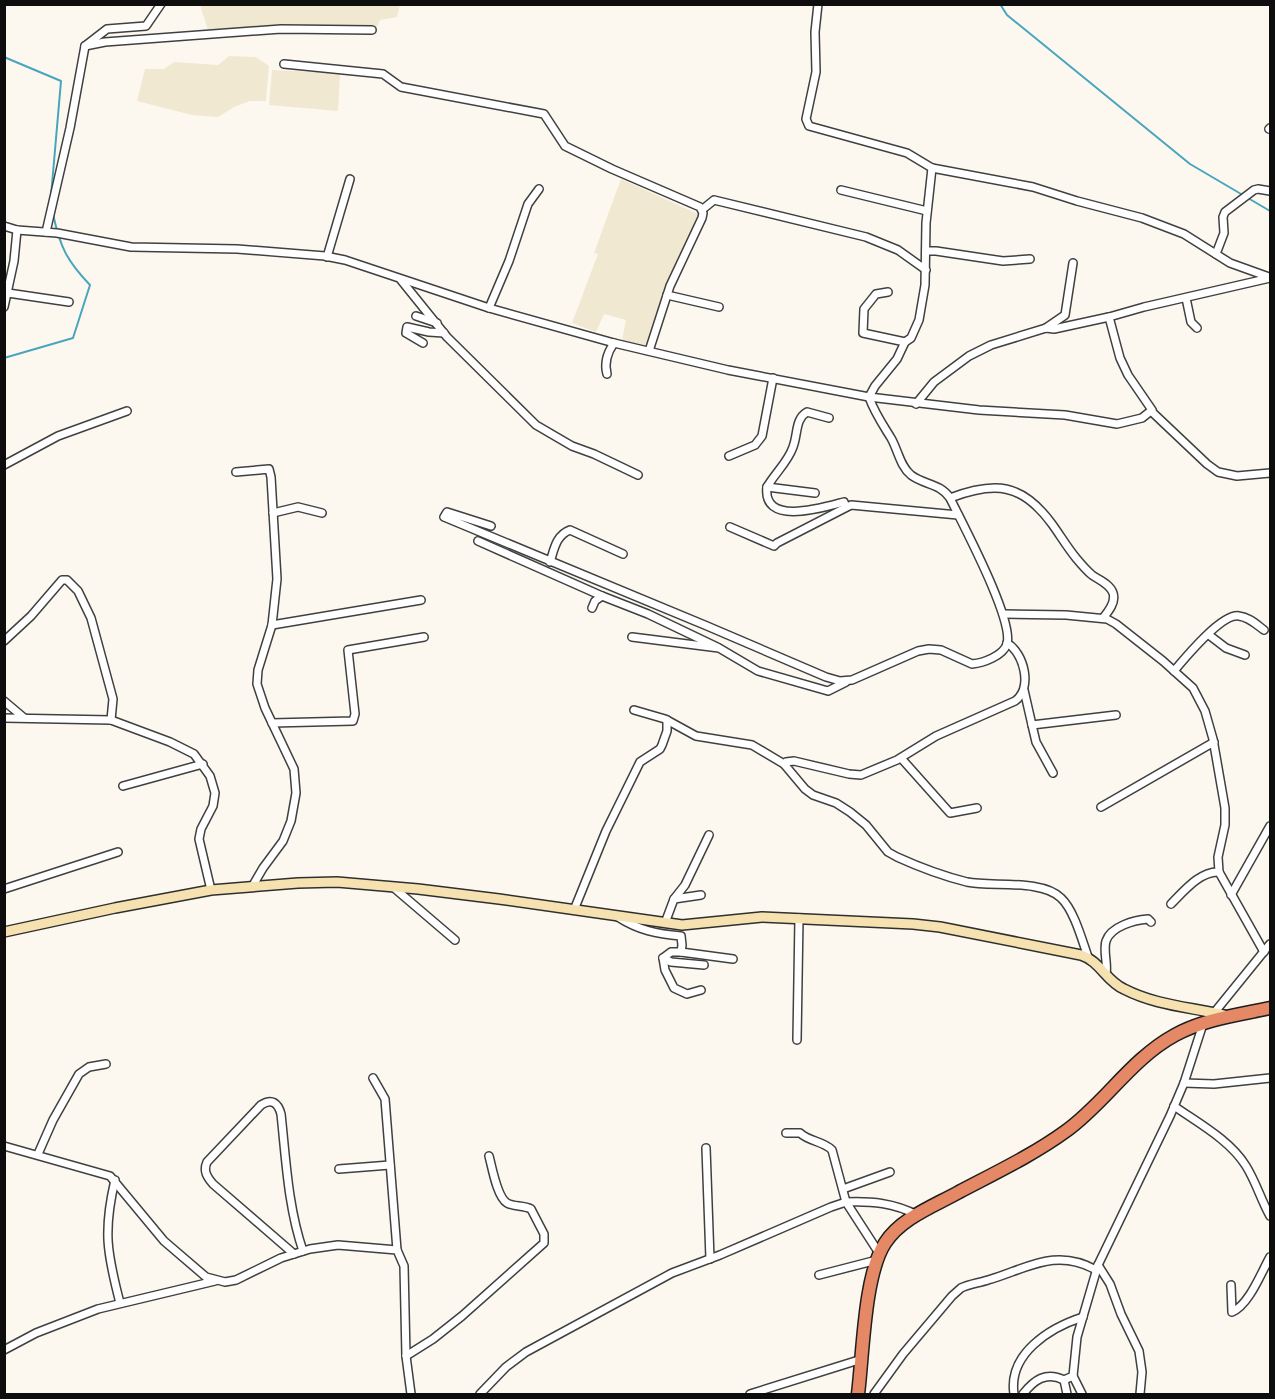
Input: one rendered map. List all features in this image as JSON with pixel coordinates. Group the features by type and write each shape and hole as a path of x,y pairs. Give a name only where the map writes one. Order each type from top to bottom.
{"highway":[{"path":"858,1395 869,1297 878,1256 893,1233 918,1215 1066,1131 1144,1056 1172,1037 1203,1024 1270,1008"}],"street":[{"path":"49,232 85,46 107,29 146,26 161,4"},
{"path":"818,4 815,32 816,72 806,123 818,130 907,153 932,168 1033,187 1142,218 1184,234 1230,263 1270,278"},
{"path":"85,46 105,42 281,29 372,30"},
{"path":"284,64 383,74 401,87 544,114 565,146 703,209"},
{"path":"478,541 711,642 758,671 828,691 848,680 918,651 941,650 968,663 979,663 1003,651 1007,643 1004,614 950,498 941,488 918,479 905,468 892,440 872,407 869,397 897,359 905,342 911,338 919,321 926,270 927,211 932,168"},
{"path":"327,257 350,179"},
{"path":"489,309 509,261 528,204 539,189"},
{"path":"841,190 927,211"},
{"path":"1216,254 1224,233 1223,217 1226,211 1254,190 1270,191"},
{"path":"649,351 667,295 702,218 703,209 714,200 866,237 898,250 926,270"},
{"path":"4,226 17,230 49,232 131,247 237,249 345,260 489,309 614,343 869,397 979,411 1065,415 1117,424 1136,421 1147,416 1151,411"},
{"path":"4,307 14,261 17,230"},
{"path":"926,251 1003,261 1030,259"},
{"path":"916,404 934,382 969,356 991,345 1046,328 1065,315 1073,263"},
{"path":"399,278 444,333 536,425 572,446 638,475"},
{"path":"1046,328 1054,329 1109,317 1270,278"},
{"path":"888,292 876,294 864,309 863,333 905,342"},
{"path":"8,293 69,302"},
{"path":"667,295 719,307"},
{"path":"1186,298 1191,322 1197,328"},
{"path":"416,316 437,323"},
{"path":"1109,317 1120,358 1128,375 1150,405 1151,411 1218,472 1237,476 1270,473"},
{"path":"423,343 406,333 407,327 444,333"},
{"path":"607,374 605,367 607,355 614,343"},
{"path":"729,456 755,445 762,436 773,378"},
{"path":"4,465 57,437 128,411"},
{"path":"829,418 807,412 802,415 789,457 767,487 768,500 777,507 791,511 814,510 844,502 846,507"},
{"path":"236,472 269,469 273,498 277,579 272,625 258,670 257,684 294,770 296,793 291,821 283,841 252,887"},
{"path":"767,487 815,493"},
{"path":"950,498 988,487 1013,491 1033,502 1052,523 1076,558 1092,575 1110,588 1113,603 1103,618"},
{"path":"730,527 774,546 851,504 958,514"},
{"path":"273,513 298,507 322,513"},
{"path":"491,526 447,512 444,517 821,676 840,681 848,680"},
{"path":"550,562 555,545 565,532 570,530 623,554"},
{"path":"4,641 31,616 62,580 67,580 78,591 91,618 113,699 111,720"},
{"path":"592,608 595,601 603,596"},
{"path":"272,625 421,600"},
{"path":"1004,614 1103,618 1116,624 1174,670 1197,694 1205,711 1214,742 1226,819 1218,857 1219,872 1264,952"},
{"path":"1174,670 1228,618 1237,615 1249,619 1264,630"},
{"path":"1209,634 1220,645 1245,655"},
{"path":"272,723 353,720 355,714 348,650 424,637"},
{"path":"632,637 719,648"},
{"path":"1007,643 1018,655 1036,742 1053,773"},
{"path":"784,764 794,761 857,775 878,769 901,758 936,736 1015,701 1024,690"},
{"path":"4,701 23,717"},
{"path":"634,710 667,720 696,736 752,745 784,764 809,792 836,803 850,812 866,825 888,852 897,857 966,881 1021,885 1055,892 1068,907 1088,957 1116,985 1140,997 1179,1008 1229,1017"},
{"path":"1032,725 1116,715"},
{"path":"4,718 111,720 194,754 210,776 215,793 213,806 201,829 199,839 211,890"},
{"path":"574,910 606,831 640,762 660,749 662,745 667,731 667,720"},
{"path":"1101,807 1214,742"},
{"path":"901,758 950,813 977,808"},
{"path":"123,786 203,764"},
{"path":"1231,895 1270,826"},
{"path":"665,923 674,899 684,885 709,835"},
{"path":"4,890 117,852"},
{"path":"1171,904 1191,884 1212,872 1219,872"},
{"path":"4,932 211,890 337,882 499,899 682,925 751,918 799,918 940,927 1088,957"},
{"path":"393,887 455,940"},
{"path":"674,899 701,895"},
{"path":"618,917 631,926 655,933 681,936 681,952"},
{"path":"797,1040 799,918"},
{"path":"1106,975 1108,965 1105,951 1106,940 1113,931 1138,920 1148,919 1151,922"},
{"path":"1214,1013 1270,944"},
{"path":"663,957 670,952 681,952 733,959"},
{"path":"663,957 671,962 704,965"},
{"path":"663,957 665,969 674,988 687,994 701,990"},
{"path":"1082,1395 1073,1376 1076,1344 1097,1268 1184,1083 1203,1024"},
{"path":"38,1154 53,1120 79,1074 89,1067 106,1064"},
{"path":"373,1078 385,1099 397,1251 404,1266 406,1356 411,1395"},
{"path":"1184,1083 1214,1084 1270,1078"},
{"path":"294,1254 213,1184 205,1170 207,1162 261,1105 268,1101 275,1102 279,1106 281,1114 290,1197 303,1251"},
{"path":"1174,1106 1234,1151 1245,1164 1270,1216"},
{"path":"786,1133 800,1132 808,1139 827,1145 832,1150 846,1202 878,1256 819,1275"},
{"path":"4,1146 104,1174 115,1180 164,1241 191,1265 214,1281"},
{"path":"706,1148 710,1259"},
{"path":"406,1356 433,1339 462,1316 544,1243 544,1234 531,1209 507,1203 502,1198 489,1156"},
{"path":"339,1169 390,1165"},
{"path":"843,1189 890,1172"},
{"path":"115,1180 106,1236 120,1303"},
{"path":"480,1395 506,1367 526,1352 672,1273 831,1207 846,1202 883,1202 918,1215"},
{"path":"4,1350 36,1333 98,1309 214,1281 236,1280 280,1258 303,1251 338,1245 397,1251"},
{"path":"1231,1285 1233,1312 1246,1301 1270,1257"},
{"path":"874,1395 903,1354 961,1288 1048,1260 1079,1262 1097,1268 1110,1284 1121,1314 1139,1351 1142,1372 1140,1395"},
{"path":"1014,1395 1016,1371 1027,1352 1054,1328 1083,1317"},
{"path":"750,1395 862,1359"},
{"path":"1023,1395 1042,1377 1054,1376 1064,1380 1073,1376"},
{"path":"1064,1380 1067,1395"}],"shaded area":[{"path":"200,5 400,5 397,17 380,20 377,27 307,25 208,30"},
{"path":"229,56 256,57 269,66 266,101 250,101 218,117 192,115 137,101 145,69 164,69 174,62 218,65"},
{"path":"272,70 340,73 338,111 269,105"},
{"path":"621,179 698,214 676,264 646,345 622,340 626,320 604,314 596,332 572,323 598,254 594,253"}],"waterway":[{"path":"1000,4 1007,15 1190,164 1270,211"},
{"path":"4,57 61,81 51,196"},
{"path":"4,358 73,338 90,285 66,253 58,236 53,214"}]}
